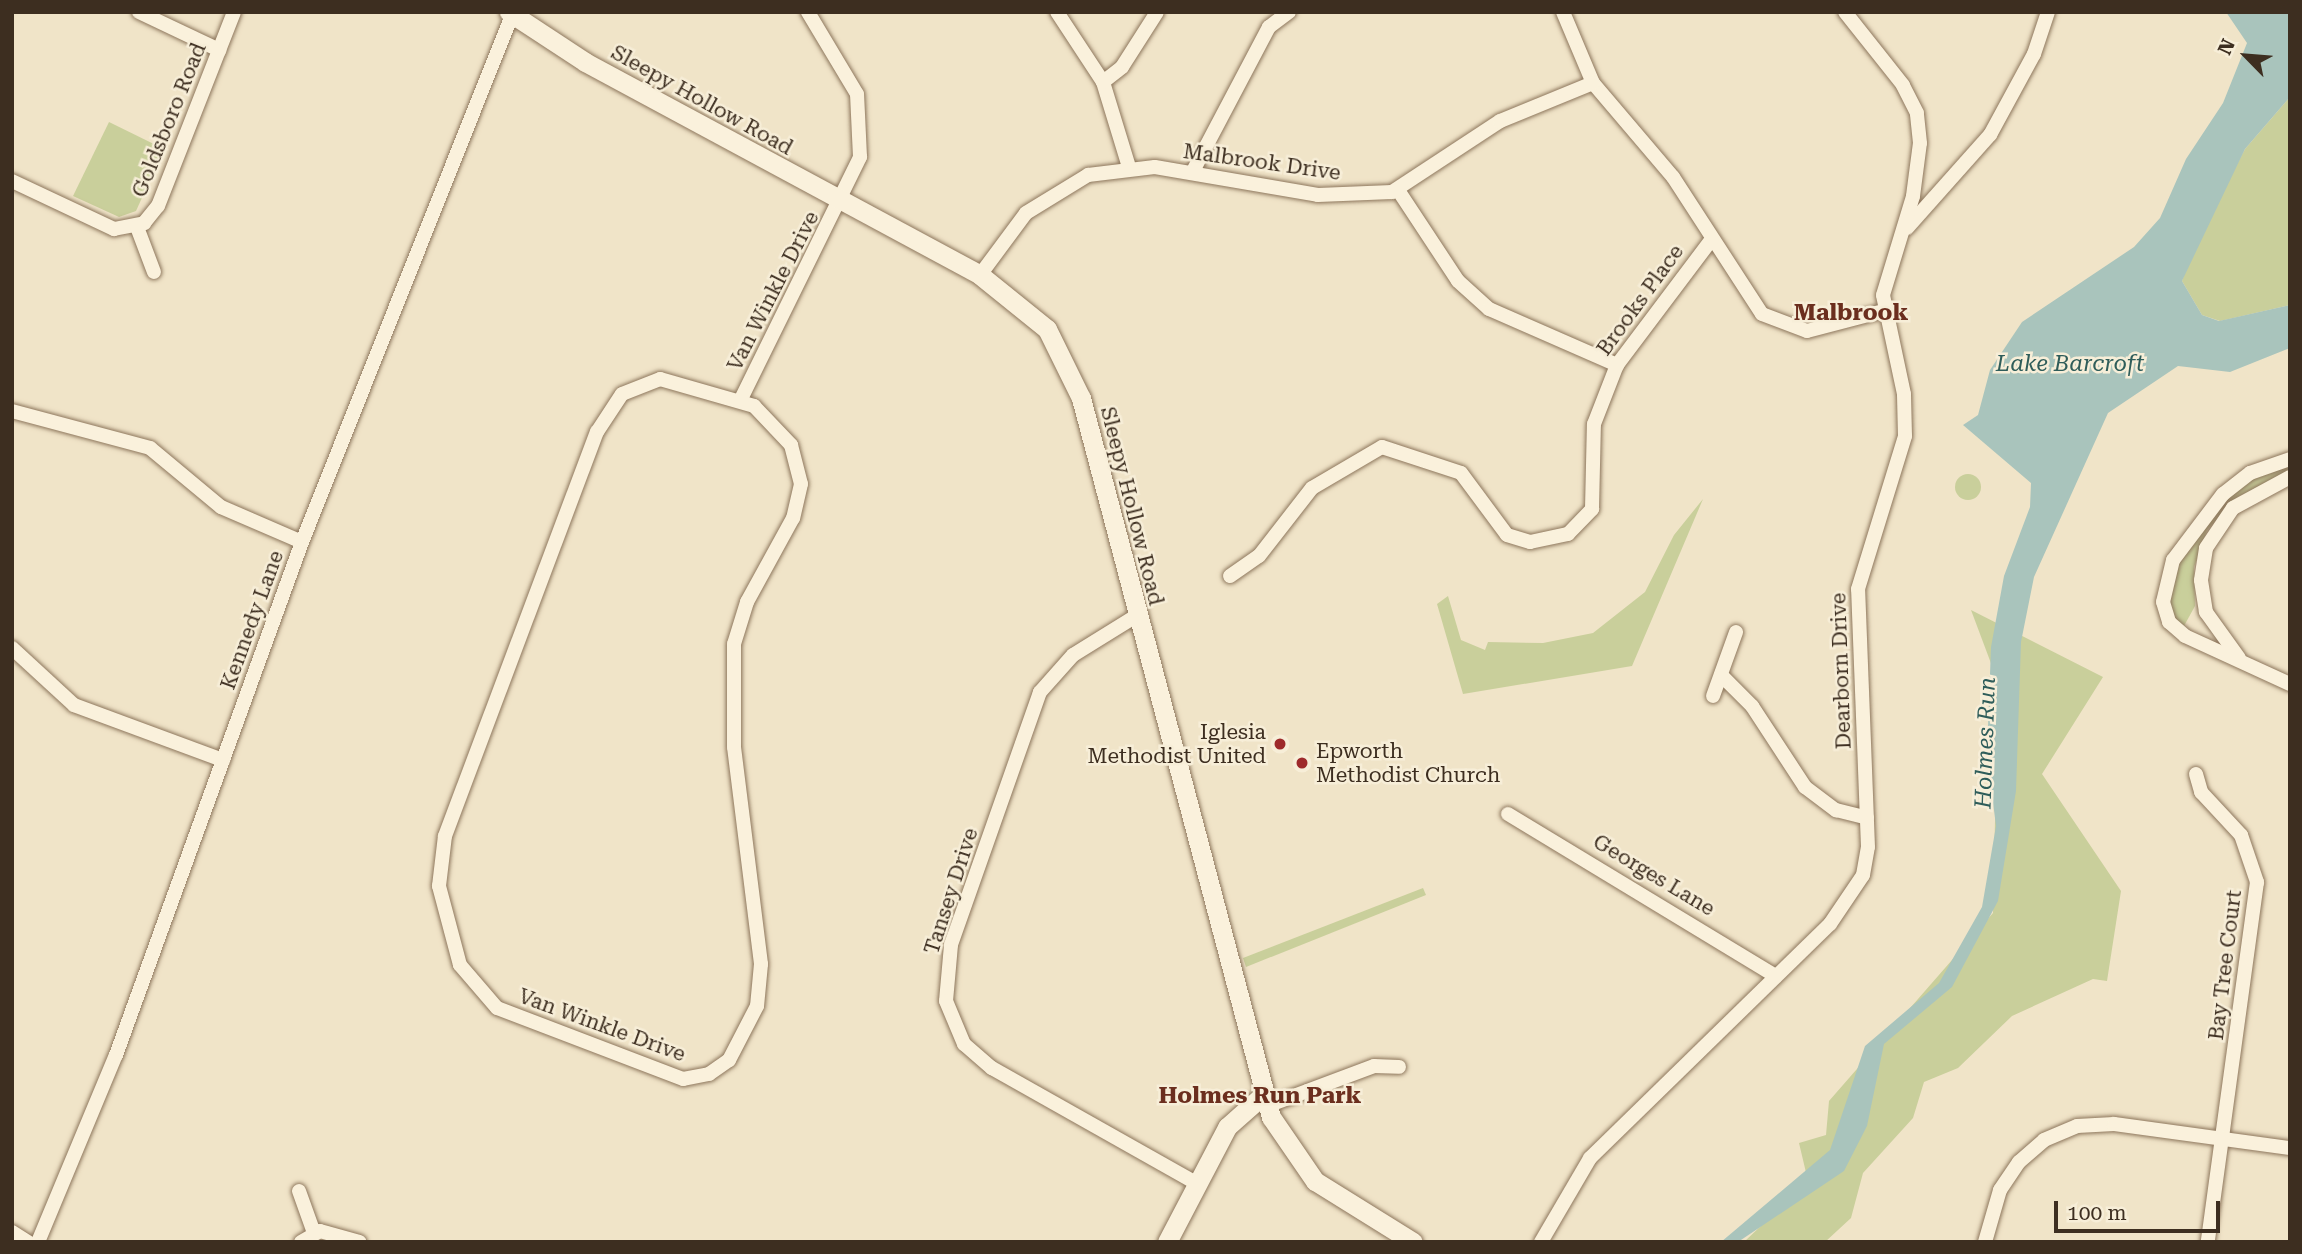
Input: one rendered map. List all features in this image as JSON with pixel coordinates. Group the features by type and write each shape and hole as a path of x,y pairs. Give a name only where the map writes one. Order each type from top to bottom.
{"main road":[{"name":"Sleepy Hollow Road","path":"510,14 842,202 979,275 1035,316 1066,358 1265,1100 1291,1153 1315,1181 1413,1242"},
{"path":"1167,1242 1196,1183 1232,1121 1265,1100"}],"street":[{"path":"139,12 219,50"},
{"name":"Goldsboro Road","path":"12,181 114,229 137,227 158,206 234,12"},
{"name":"Van Winkle Drive","path":"741,399 842,202 860,157 860,104 808,12"},
{"path":"1057,12 1103,82 1129,167"},
{"path":"1103,82 1122,67 1157,12"},
{"path":"1192,173 1269,27 1289,12"},
{"path":"1563,12 1593,83 1673,177 1739,287 1776,323 1821,330 1883,311"},
{"name":"Dearborn Drive","path":"1541,1242 1590,1158 1776,976 1857,889 1867,860 1858,589 1906,426 1883,311 1884,282 1905,229 1918,166 1917,113 1893,69 1845,12"},
{"path":"1905,229 1990,135 2034,54 2048,12"},
{"name":"Kennedy Lane","path":"38,1242 112,1067 302,542 510,14"},
{"path":"1593,83 1500,121 1398,190 1439,256 1480,303 1517,325 1617,365"},
{"name":"Malbrook Drive","path":"979,275 1041,200 1088,175 1129,167 1192,173 1318,195 1398,190"},
{"path":"137,227 154,272"},
{"name":"Brooks Place","path":"1230,576 1259,556 1312,488 1382,447 1461,473 1507,535 1531,542 1568,534 1592,509 1594,424 1617,365 1712,239"},
{"name":"Van Winkle Drive","path":"660,379 741,399 791,445 801,484 793,518 747,602 734,644 734,747 761,984 749,1029 729,1060 709,1074 683,1079 513,1017 482,996 453,948 439,872 445,836 608,411 634,386 660,379"},
{"path":"12,411 150,448 221,507 302,542"},
{"path":"2290,459 2236,483 2173,560 2164,602 2169,622 2245,664 2290,684"},
{"path":"2245,664 2213,628 2202,597 2202,565 2213,533 2248,496 2290,477"},
{"name":"Tansey Drive","path":"1136,617 1073,655 1040,692 951,945 946,1001 964,1044 992,1068 1196,1183"},
{"path":"1713,696 1736,632"},
{"path":"12,649 74,705 223,760"},
{"path":"1721,675 1752,706 1805,788 1836,810 1867,818"},
{"name":"Bay Tree Court","path":"2196,774 2201,792 2241,835 2257,882 2208,1242"},
{"name":"Georges Lane","path":"1508,814 1776,976"},
{"path":"1265,1100 1374,1066 1399,1067"},
{"path":"1984,1242 2008,1175 2031,1150 2060,1132 2114,1124 2290,1148"},
{"path":"299,1191 314,1233"},
{"path":"12,1232 28,1242"},
{"path":"301,1242 314,1233 360,1242"}],"green space":[{"path":"2290,97 2290,305 2220,321 2202,315 2182,281 2192,251 2245,149"},
{"path":"109,122 164,149 136,211 119,217 73,196"},
{"path":"2290,464 2290,472 2237,497 2207,530 2194,567 2195,606 2184,626 2167,612 2177,564 2222,502 2246,482"},
{"path":"1968,474 1977,478 1981,487 1977,496 1968,500 1959,496 1955,487 1959,478"},
{"path":"1703,499 1632,666 1463,694 1437,604 1448,596 1461,640 1485,650 1488,642 1543,643 1593,633 1645,592 1674,535"},
{"path":"1971,610 2103,677 2042,774 2121,891 2107,981 2093,979 2012,1016 1958,1068 1924,1082 1913,1118 1863,1173 1851,1218 1825,1242 1744,1242 1808,1181 1799,1143 1826,1135 1829,1101 1993,913 1998,682"},
{"path":"1423,888 1426,895 1246,967 1243,958"}],"water":[{"name":"Lake Barcroft","path":"2226,12 2290,12 2290,97 2245,149 2182,281 2202,315 2219,321 2290,305 2290,348 2230,372 2178,366 2108,413 2034,577 2021,642 2016,791 1998,901 1952,987 1884,1044 1867,1126 1844,1171 1738,1242 1721,1242 1830,1150 1865,1046 1939,983 1982,907 1996,826 1987,755 1991,647 2004,576 2030,507 2031,483 1963,425 1978,415 1990,370 2022,322 2134,247 2160,218 2186,159 2223,103 2247,43"}],"place":[{"name":"Iglesia Methodist United","path":"1280,744"},
{"name":"Epworth Methodist Church","path":"1302,763"}],"district":[{"name":"Malbrook","path":"1851,313"},
{"name":"Holmes Run Park","path":"1260,1096"}],"water label":[{"name":"Holmes Run","path":"1986,743"}]}
